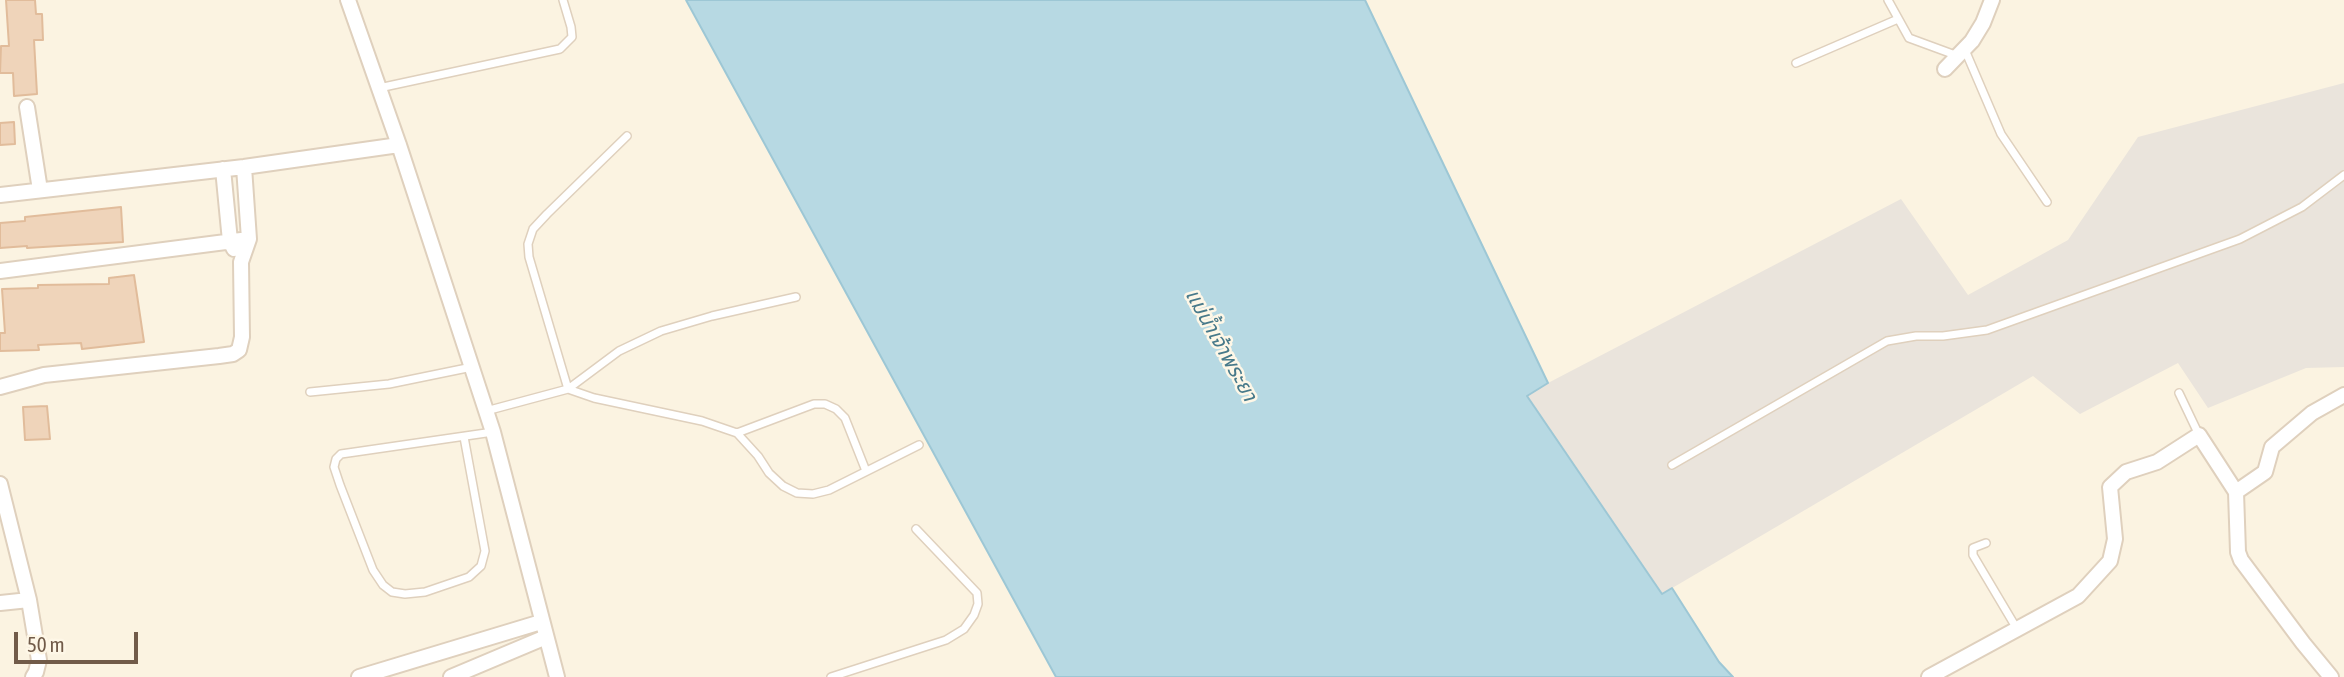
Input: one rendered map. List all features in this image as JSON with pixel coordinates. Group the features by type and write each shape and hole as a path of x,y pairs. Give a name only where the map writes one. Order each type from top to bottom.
{"street":[{"path":"1945,69 1961,53 1983,23 1992,0"},
{"path":"352,1 493,432 557,677"},
{"path":"27,107 40,190"},
{"path":"0,195 244,167 399,145"},
{"path":"0,387 44,375 233,354 239,350 242,337 241,262 249,239 244,167"},
{"path":"223,169 230,241 241,262"},
{"path":"0,271 249,239"},
{"path":"2236,492 2265,472 2272,447 2312,413 2344,395"},
{"path":"1929,677 2078,596 2110,561 2115,539 2110,486 2126,472 2164,458 2199,435 2236,492 2238,552 2241,560 2331,677"},
{"path":"0,484 4,514 29,600 39,660 33,677"},
{"path":"0,603 29,600"},
{"path":"359,677 541,622"},
{"path":"451,677 546,637"}],"lane":[{"path":"379,88 560,49 572,37 563,0"},
{"path":"1888,0 1909,37 1961,53 1997,127 2047,202"},
{"path":"1796,63 1898,19"},
{"path":"568,389 529,257 528,244 533,229 627,136"},
{"path":"1672,465 1887,341 1916,335 1987,330 2240,239 2302,208 2344,175"},
{"path":"485,412 568,389 619,351 661,331 796,297"},
{"path":"310,392 389,384 472,367"},
{"path":"568,389 594,398 702,421 737,433 769,473 783,486 797,493 813,494 829,489 919,445"},
{"path":"2179,393 2199,435"},
{"path":"737,433 814,404 825,404 836,409 845,418 866,471"},
{"path":"464,437 485,551 481,566 469,577 425,592 392,592 383,585 373,570 340,485 334,467 335,459 341,454 493,432"},
{"path":"831,677 946,640 964,629 974,615 978,604 976,593 916,529"},
{"path":"1986,543 1973,548 1973,555 2017,629"}],"shaded area":[{"path":"2344,83 2344,367 2306,368 2208,408 2178,363 2080,414 2033,376 1662,594 1527,396 1901,199 1968,295 2068,240 2138,137"}],"water":[{"name":"แม่น้ำเจ้าพระยา","path":"686,0 1365,0 1548,383 1527,396 1662,594 1672,588 1719,662 1733,677 1056,677"}],"building":[{"path":"6,0 35,0 36,14 42,14 43,40 34,40 37,94 14,96 13,73 0,73 1,46 9,46"},
{"path":"14,122 15,144 0,145 0,123"},
{"path":"121,207 123,242 0,248 0,223 25,221 25,217"},
{"path":"134,275 144,342 82,349 81,343 38,345 39,350 0,351 0,333 5,333 2,289 38,288 38,285 109,284 109,278"},
{"path":"47,406 50,439 25,440 23,407"}]}
